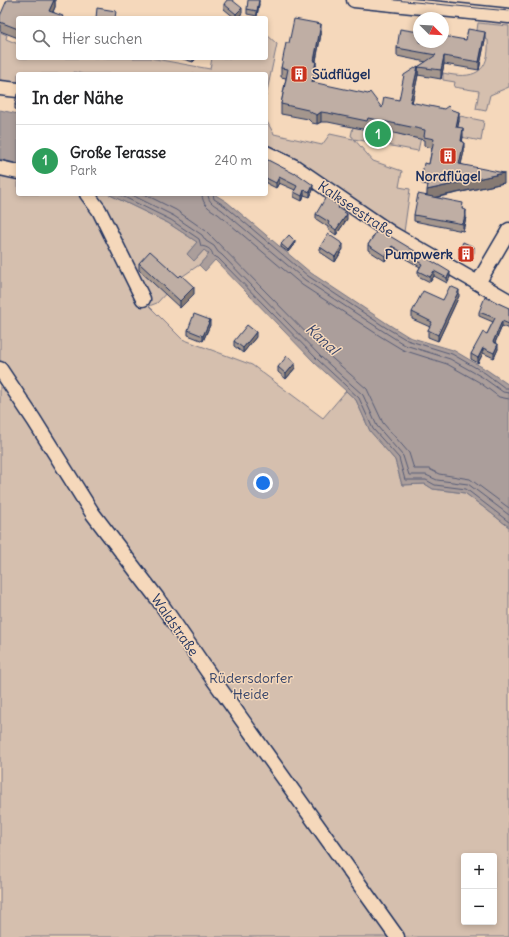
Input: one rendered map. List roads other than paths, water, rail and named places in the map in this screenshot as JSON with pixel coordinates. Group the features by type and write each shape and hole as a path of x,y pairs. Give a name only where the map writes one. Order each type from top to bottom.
{"street":[{"path":"354,0 509,16"},
{"path":"0,88 16,90"},
{"name":"Kalkseestraße","path":"268,154 295,167 391,233 509,301"},
{"path":"0,168 16,172"},
{"path":"88,196 99,210 143,299"},
{"path":"478,283 509,230"},
{"name":"Waldstraße","path":"0,369 34,420 92,514 157,598 217,685 397,937"}],"water":[{"path":"0,110 16,114 16,163 0,159"},
{"name":"Kanal","path":"112,196 217,196 227,202 311,273 388,324 409,337 453,350 509,385 509,527 465,493 433,489 425,484 402,485 395,460 370,431 356,400 315,363 215,260 205,271 199,265 209,254 204,250 194,261 187,254 197,242 168,223"}],"tram line":[{"path":"394,0 509,11"}],"place":[{"name":"Südflügel","path":"299,74"},
{"name":"Große Terasse","path":"378,134"},
{"name":"Nordflügel","path":"448,156"},
{"name":"Pumpwerk","path":"466,254"}],"park label":[{"name":"Rüdersdorfer Heide","path":"251,686"}]}
